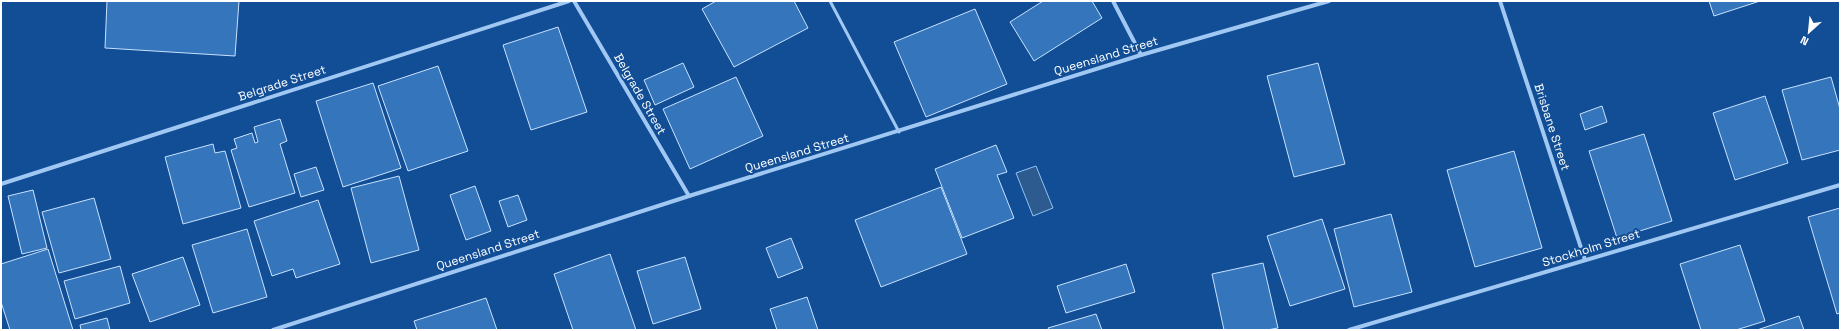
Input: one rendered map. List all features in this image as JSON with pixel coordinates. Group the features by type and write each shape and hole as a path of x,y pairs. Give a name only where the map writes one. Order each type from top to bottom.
{"street":[{"name":"Belgrade Street","path":"1,184 570,1"},
{"name":"Belgrade Street","path":"574,1 689,196"},
{"path":"1113,1 1141,55"},
{"name":"Queensland Street","path":"272,330 689,196 899,132 1141,55 1329,1"},
{"name":"Brisbane Street","path":"1500,1 1585,260"},
{"name":"Stockholm Street","path":"1349,330 1840,185"}],"lane":[{"path":"830,1 899,132"}],"water":[{"path":"1036,166 1053,208 1033,216 1016,173"}],"building":[{"path":"107,1 239,1 235,56 105,48"},
{"path":"716,1 794,1 808,28 734,67 702,9"},
{"path":"1043,1 1092,1 1102,18 1034,61 1010,22"},
{"path":"1709,1 1760,1 1714,16"},
{"path":"975,9 1007,84 926,117 894,42"},
{"path":"558,27 587,112 531,130 503,45"},
{"path":"683,63 694,87 655,105 644,80"},
{"path":"1318,63 1345,164 1294,177 1267,76"},
{"path":"438,66 468,151 408,171 378,86"},
{"path":"736,77 763,136 690,169 663,109"},
{"path":"1831,77 1840,109 1840,150 1802,160 1782,90"},
{"path":"373,83 401,168 343,187 316,101"},
{"path":"1765,96 1788,163 1735,180 1713,113"},
{"path":"1602,106 1607,122 1585,130 1580,114"},
{"path":"280,119 287,141 280,144 295,193 249,207 231,150 237,148 234,139 252,133 255,143 258,142 254,127"},
{"path":"1644,134 1672,221 1617,238 1589,151"},
{"path":"213,144 215,153 225,151 241,208 183,224 165,157"},
{"path":"996,145 1007,172 997,175 1014,218 962,238 935,169"},
{"path":"1514,151 1542,248 1475,267 1447,170"},
{"path":"316,167 324,190 301,197 294,174"},
{"path":"399,176 419,250 371,263 351,188"},
{"path":"475,186 491,231 466,240 450,195"},
{"path":"941,187 967,254 881,287 855,220"},
{"path":"33,190 47,248 22,254 8,196"},
{"path":"518,195 527,220 508,227 499,201"},
{"path":"94,198 111,259 59,273 42,212"},
{"path":"318,200 340,264 296,278 293,269 272,276 254,221"},
{"path":"1840,208 1840,313 1837,314 1808,217"},
{"path":"1391,214 1412,292 1354,307 1334,229"},
{"path":"1322,219 1345,289 1290,306 1267,236"},
{"path":"247,229 267,297 213,313 192,245"},
{"path":"791,238 803,268 778,278 766,248"},
{"path":"1740,245 1765,321 1736,330 1701,330 1680,264"},
{"path":"48,249 73,330 10,330 1,302 1,264"},
{"path":"610,254 636,330 573,330 554,274"},
{"path":"183,257 200,305 150,322 132,274"},
{"path":"685,257 701,309 653,324 637,271"},
{"path":"1263,263 1278,328 1267,330 1224,330 1212,274"},
{"path":"1126,264 1135,292 1066,313 1057,286"},
{"path":"120,266 130,303 75,319 64,281"},
{"path":"807,297 818,330 777,330 770,309"},
{"path":"486,298 497,330 417,330 414,321"},
{"path":"1096,314 1102,330 1049,330 1048,328"},
{"path":"1799,316 1804,330 1757,330"},
{"path":"107,318 110,330 81,330 80,325"}]}
